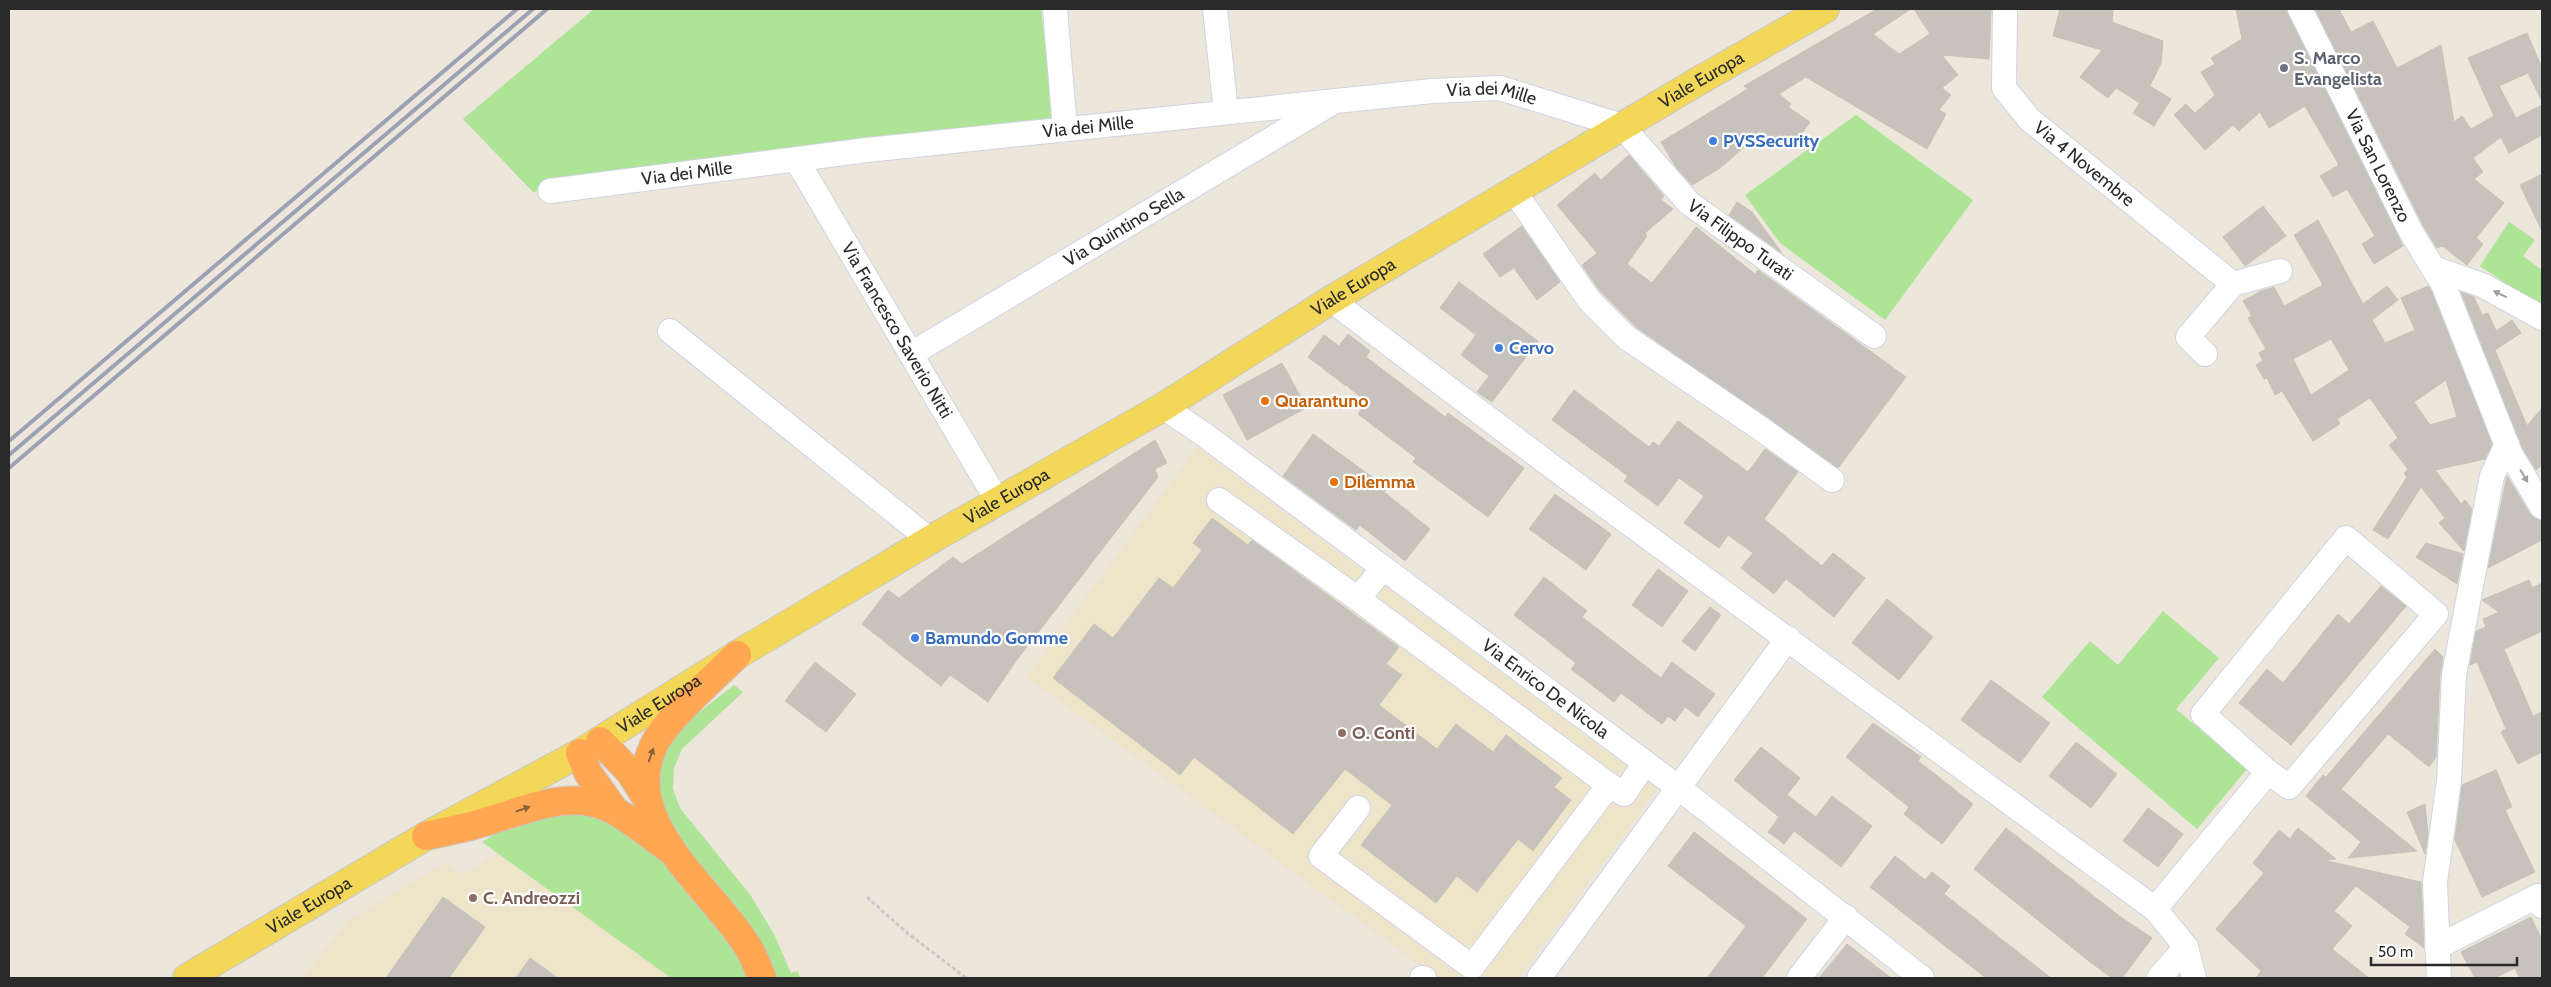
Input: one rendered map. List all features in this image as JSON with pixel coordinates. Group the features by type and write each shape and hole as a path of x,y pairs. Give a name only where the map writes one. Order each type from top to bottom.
{"highway":[{"path":"647,799 645,774 656,741 737,655"},
{"path":"590,747 630,772 647,799 670,850 748,946 762,978"},
{"path":"590,747 592,778 615,811"},
{"path":"426,836 479,824 534,805 570,800 590,802 615,811 670,850"}],"main road":[{"name":"Viale Europa","path":"188,978 426,836 590,747 737,655 930,540 1163,407 1331,300 1622,126 1825,9"}],"street":[{"path":"1055,9 1065,129"},
{"path":"1215,9 1226,112"},
{"name":"Via 4 Novembre","path":"2005,9 2004,88 2029,119 2233,284"},
{"name":"Via San Lorenzo","path":"2300,9 2411,232 2443,284 2507,444 2542,508"},
{"name":"Via dei Mille","path":"550,191 796,159 1432,91 1500,88 1622,126"},
{"name":"Via Quintino Sella","path":"911,354 1336,101"},
{"name":"Via Filippo Turati","path":"1622,126 1689,203 1874,336"},
{"name":"Via Francesco Saverio Nitti","path":"796,159 998,502"},
{"path":"1514,191 1589,300 1627,338 1760,428 1832,480"},
{"path":"2433,268 2482,285 2542,318"},
{"path":"2205,354 2188,337 2233,284 2280,271"},
{"path":"1331,300 1558,471 2155,908 2186,947 2194,978"},
{"path":"670,330 930,540"},
{"name":"Via Enrico De Nicola","path":"1163,407 1210,439 1679,788 1922,978"},
{"path":"2439,978 2435,882 2449,781 2454,675 2492,476 2507,444"},
{"path":"1218,500 1358,599 1609,785 1624,794 1645,763"},
{"path":"2346,538 2436,614 2289,787 2268,772 2203,714 2346,538"},
{"path":"1358,599 1382,568"},
{"path":"1539,978 1788,638"},
{"path":"2155,908 2268,772"},
{"path":"1358,808 1321,856 1472,967 1609,785"},
{"path":"2437,947 2538,896 2542,906"},
{"path":"1799,978 1846,917"},
{"path":"2158,978 2186,947"}],"path":[{"path":"867,897 906,932 966,978"}],"shaded area":[{"name":"O. Conti","path":"1197,447 1657,789 1519,978 1438,978 1027,677"},
{"name":"C. Andreozzi","path":"497,853 671,978 302,978 348,921 446,862 463,875"}],"green space":[{"path":"594,9 1041,9 1053,118 1046,123 700,164 533,192 463,119"},
{"path":"1856,115 1973,200 1885,320 1780,243 1745,195"},
{"path":"2509,222 2535,240 2523,256 2542,270 2542,308 2480,266"},
{"path":"2163,611 2219,658 2176,709 2247,769 2197,829 2042,697 2090,641 2118,665"},
{"path":"734,685 743,692 682,749 674,768 673,789 680,808 751,896 774,934 791,973 798,971 800,978 775,978 765,952 744,916 672,831 655,777 659,757 678,729"},
{"path":"588,813 621,825 654,851 711,917 740,961 748,978 671,978 482,842 503,829 542,814"}],"building":[{"path":"1877,9 1911,9 1873,34 1899,54 1930,34 1914,9 1991,9 1989,59 1942,55 1958,75 1942,88 1951,95 1939,110 1946,114 1927,149 1806,77 1779,94 1791,104 1788,107 1810,122 1798,139 1784,148 1770,138 1754,148 1749,143 1720,168 1692,185 1676,167 1661,142 1748,89 1744,86"},
{"path":"2060,9 2113,9 2112,22 2163,41 2161,63 2150,86 2171,99 2154,126 2133,113 2140,103 2116,88 2108,98 2080,77 2102,50 2053,36"},
{"path":"2236,9 2286,9 2403,246 2374,264 2362,244 2375,236 2347,189 2333,197 2320,176 2339,165 2305,106 2269,128 2260,112 2239,131 2233,125 2205,150 2174,115 2186,104 2195,113 2215,95 2201,72 2215,64 2211,58 2242,39"},
{"path":"2315,9 2339,9 2351,32 2373,21 2397,68 2441,45 2454,122 2462,116 2471,129 2494,116 2468,58 2527,33 2542,68 2542,101 2528,73 2499,86 2516,118 2542,105 2542,135 2509,153 2501,137 2473,158 2483,172 2474,179 2504,203 2476,238 2483,244 2467,265 2442,246 2437,248 2423,225"},
{"path":"1629,155 1664,196 1661,200 1673,209 1645,233 1647,236 1627,264 1652,283 1696,227 1755,274 1758,270 1906,377 1838,468 1636,327 1600,291 1582,265 1597,253 1557,205 1595,173 1601,180"},
{"path":"2542,174 2542,231 2520,185"},
{"path":"1737,202 1752,212 1782,253 1729,215"},
{"path":"2263,206 2286,236 2245,266 2223,237"},
{"path":"2318,220 2363,304 2387,286 2398,300 2372,320 2385,343 2415,330 2401,298 2428,286 2431,290 2492,444 2485,459 2435,470 2461,504 2465,500 2472,509 2464,551 2439,523 2445,518 2421,487 2388,539 2373,530 2407,477 2404,473 2408,469 2389,445 2398,438 2370,398 2337,419 2340,424 2313,441 2282,391 2275,395 2267,378 2264,379 2256,365 2263,361 2259,353 2266,349 2248,318 2252,316 2243,301 2261,291 2274,287 2284,306 2323,285 2294,235","holes":["2331,339 2349,370 2311,395 2293,359","2446,380 2457,417 2430,425 2414,402"]},
{"path":"1522,226 1560,282 1537,300 1514,268 1500,277 1483,254"},
{"name":"Cervo","path":"1459,282 1538,341 1492,402 1477,392 1489,376 1461,355 1476,335 1440,308"},
{"path":"2461,292 2474,297 2482,315 2488,313 2496,331 2512,320 2521,333 2495,350 2527,426 2542,408 2542,465 2536,470 2522,447"},
{"path":"1348,334 1370,351 1366,357 1445,417 1448,413 1524,468 1488,517 1413,462 1416,458 1358,414 1367,402 1348,387 1350,384 1346,386 1308,357 1324,335 1339,346"},
{"name":"Quarantuno","path":"1282,363 1304,403 1304,409 1247,440 1223,395"},
{"path":"1574,390 1649,447 1653,442 1659,446 1678,421 1748,472 1765,449 1798,472 1764,519 1822,566 1833,553 1865,578 1834,617 1786,579 1774,594 1741,568 1753,553 1728,535 1719,548 1684,523 1704,496 1679,478 1658,506 1624,481 1628,476 1552,420"},
{"name":"Dilemma","path":"1313,434 1387,488 1384,492 1430,529 1405,561 1360,525 1356,530 1283,476"},
{"path":"1155,440 1167,463 1155,469 1158,477 1016,661 988,702 950,675 941,686 862,624 888,590 899,598 953,557 962,564"},
{"path":"2507,476 2530,514 2541,521 2542,540 2488,568"},
{"path":"1555,494 1611,534 1586,570 1529,529"},
{"path":"1212,518 1248,545 1252,540 1399,647 1386,664 1402,675 1379,705 1437,749 1456,724 1493,752 1506,735 1562,778 1554,787 1571,800 1533,851 1518,839 1477,892 1457,876 1436,903 1361,845 1392,805 1345,769 1293,834 1194,757 1180,775 1053,678 1094,624 1113,638 1159,578 1173,588 1202,550 1193,543"},
{"path":"2426,543 2463,554 2457,584 2416,557"},
{"path":"1658,569 1688,591 1662,627 1632,605"},
{"path":"1544,577 1587,611 1582,617 1661,678 1672,662 1715,694 1698,717 1685,707 1675,721 1668,716 1662,724 1621,693 1614,702 1571,669 1576,663 1514,615"},
{"path":"2529,580 2532,588 2542,583 2542,631 2504,649 2533,716 2542,712 2542,752 2518,764 2501,732 2506,729 2477,662 2470,665 2476,631 2486,627 2483,619 2499,612 2482,600"},
{"path":"2381,586 2406,606 2291,745 2239,703 2267,669 2283,683 2338,614 2349,624"},
{"path":"1887,599 1933,637 1899,680 1852,643"},
{"path":"1710,607 1721,615 1695,651 1682,641"},
{"path":"2435,649 2443,657 2440,674 2436,757 2429,767 2388,734 2341,789 2417,851 2348,858 2361,842 2306,796 2323,775 2326,777"},
{"path":"815,662 856,694 826,732 785,701"},
{"path":"1991,680 2050,723 2020,763 1961,720"},
{"path":"1873,723 1921,757 1918,761 1973,804 1942,844 1904,814 1909,807 1846,757"},
{"path":"2076,742 2117,774 2091,808 2049,776"},
{"path":"1761,747 1800,778 1787,795 1816,817 1832,796 1872,826 1841,867 1794,831 1784,844 1768,832 1779,817 1734,780"},
{"path":"2496,770 2512,807 2505,810 2535,872 2482,897 2455,840 2462,785"},
{"path":"2425,804 2428,835 2425,854 2407,812"},
{"path":"2148,808 2183,834 2158,867 2123,841"},
{"path":"2006,828 2122,918 2152,938 2122,978 2112,978 2090,962 1974,869"},
{"path":"2298,828 2336,859 2323,860 2421,882 2424,948 2405,934 2410,927 2356,886 2334,911 2352,926 2332,949 2369,978 2256,978 2261,971 2216,929 2264,873 2253,863 2279,830 2290,839"},
{"path":"1694,832 1807,919 1762,978 1707,978 1746,926 1668,866"},
{"path":"1895,856 1925,880 1932,872 1950,886 1944,894 2051,978 1986,978 1870,887"},
{"path":"443,897 485,927 449,978 386,978"},
{"path":"2531,917 2542,940 2542,978 2520,978 2515,968 2494,978 2475,978 2461,952"},
{"path":"1847,944 1891,978 1819,978"},
{"path":"530,958 558,978 516,978"}],"railway":[{"path":"9,441 517,9"},
{"path":"9,455 533,9"},
{"path":"9,468 547,9"}],"place":[{"name":"S. Marco Evangelista","path":"2284,68"},
{"name":"PVSSecurity","path":"1713,141"},
{"name":"Cervo","path":"1499,348"},
{"name":"Quarantuno","path":"1265,401"},
{"name":"Dilemma","path":"1334,482"},
{"name":"Bamundo Gomme","path":"915,638"},
{"name":"O. Conti","path":"1342,733"},
{"name":"C. Andreozzi","path":"473,898"}]}
